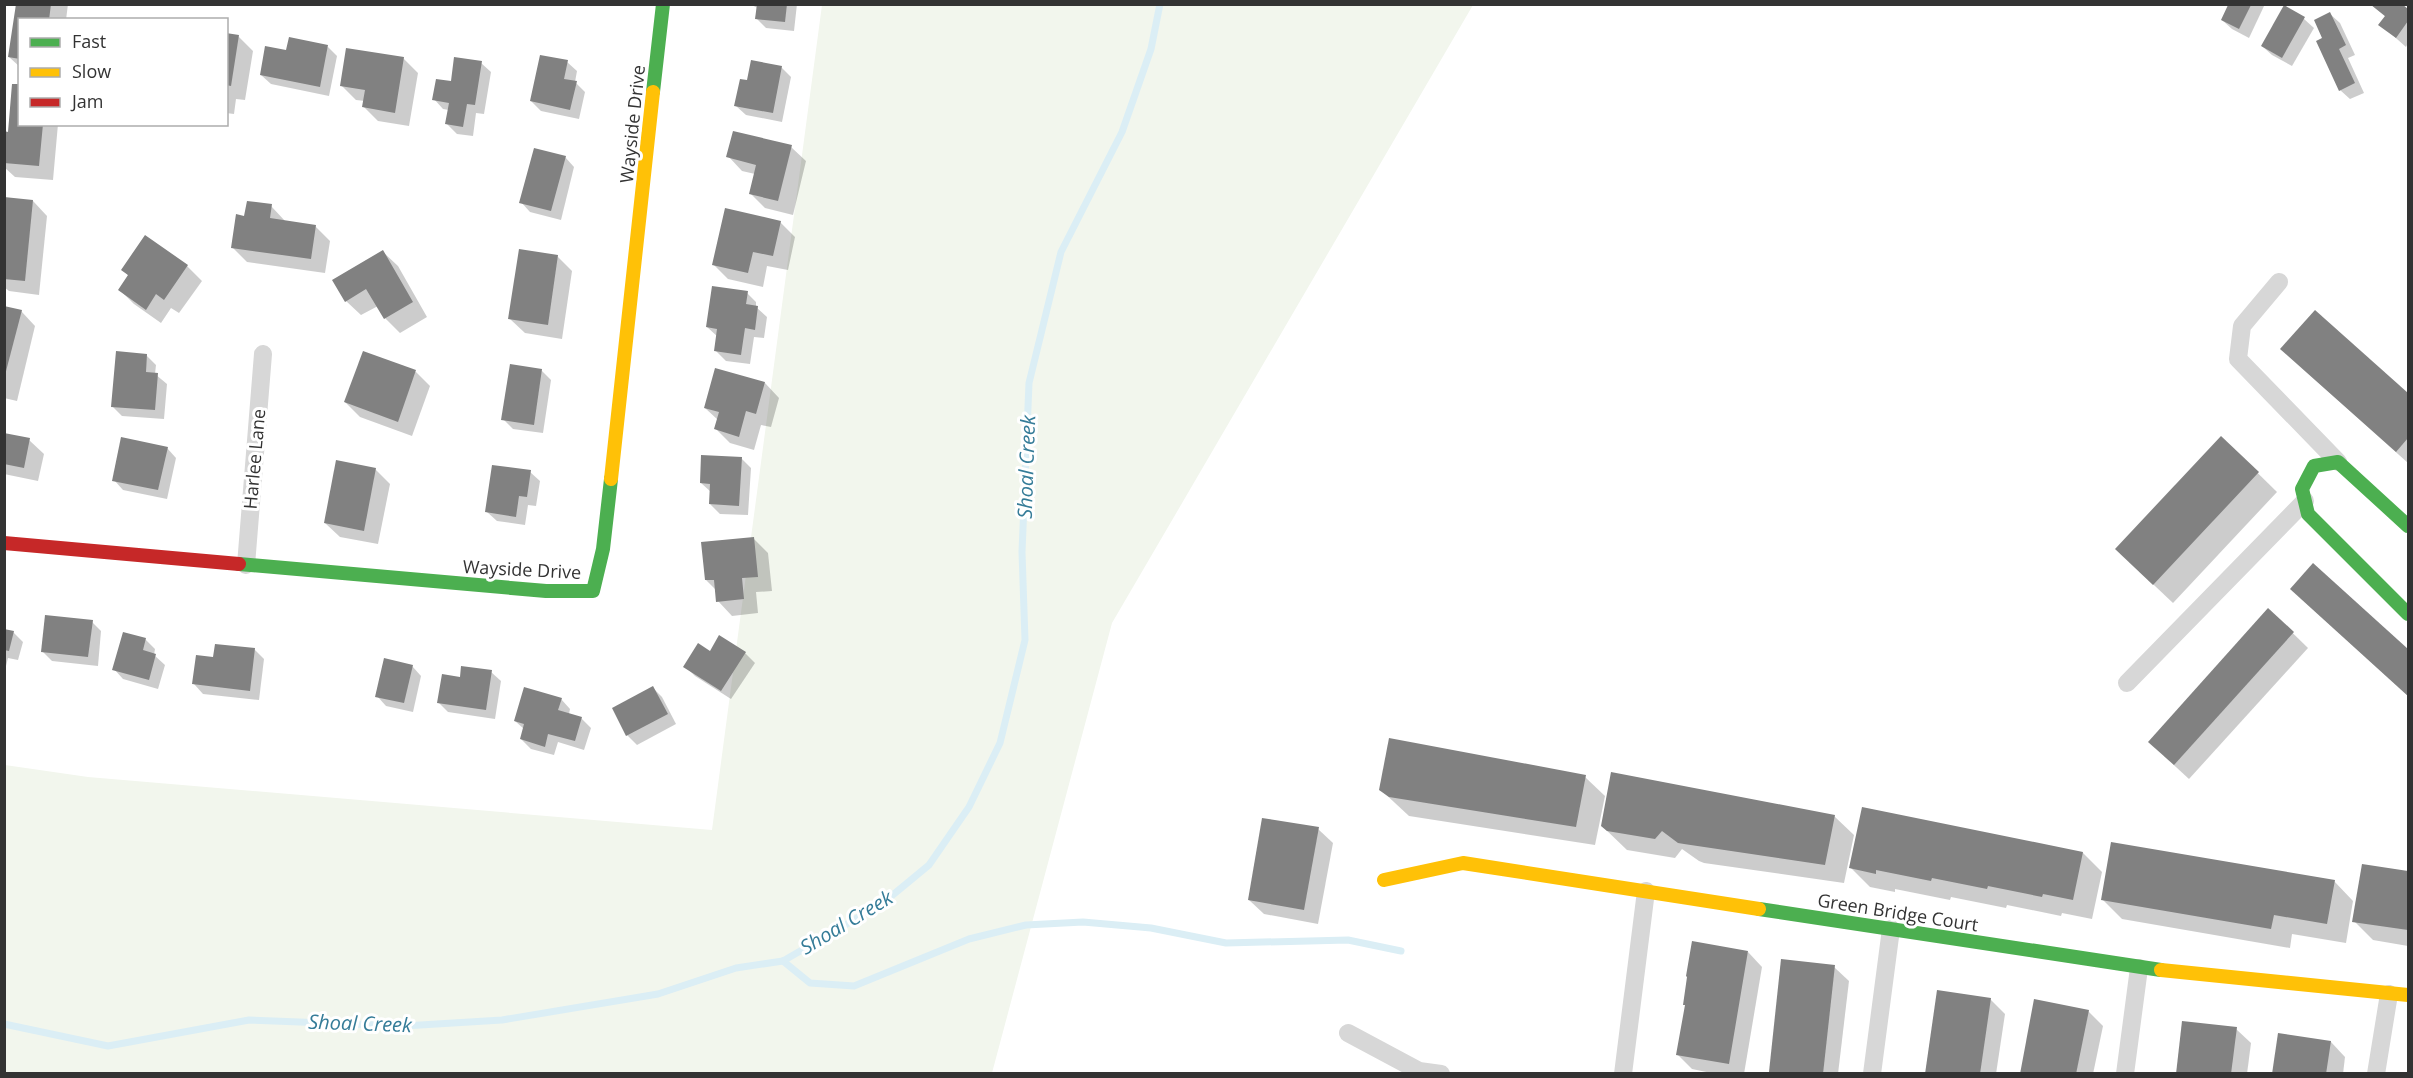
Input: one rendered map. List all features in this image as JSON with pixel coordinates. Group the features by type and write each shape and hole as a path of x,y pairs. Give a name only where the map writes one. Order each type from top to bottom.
{"street":[{"name":"Wayside Drive","path":"4,543 546,591 592,591 603,549 663,4"},
{"path":"2279,282 2242,326 2238,359 2338,462 2409,525"},
{"name":"Harlee Lane","path":"246,565 263,354"},
{"path":"2338,462 2314,466 2302,489 2308,514 2409,614"},
{"path":"2127,683 2305,501"},
{"name":"Green Bridge Court","path":"1384,880 1463,862 2139,968 2409,995"},
{"path":"1623,1074 1646,891"},
{"path":"1872,1074 1891,929"},
{"path":"2125,1074 2139,968"},
{"path":"2376,1074 2390,994"},
{"path":"1348,1033 1419,1071 1441,1074"}],"shaded area":[{"path":"822,5 1473,5 1112,623 992,1073 5,1074 5,765 88,777 712,830"}],"building":[{"path":"16,4 51,4 49,18 18,18 18,59 8,57"},
{"path":"757,4 787,4 785,22 755,19"},
{"path":"2370,4 2402,4 2408,9 2408,21 2396,38 2378,25 2385,16"},
{"path":"2228,5 2251,5 2239,29 2221,20"},
{"path":"2284,5 2305,17 2282,58 2261,46"},
{"path":"2330,12 2346,45 2339,49 2355,83 2339,91 2316,41 2322,38 2314,20"},
{"path":"228,33 239,35 231,86 228,85"},
{"path":"289,37 328,45 320,87 260,75 265,46 286,50"},
{"path":"346,48 404,57 395,113 362,107 365,90 340,86"},
{"path":"540,55 568,60 564,79 577,81 570,110 530,101"},
{"path":"454,57 482,61 475,105 467,104 463,127 445,124 449,103 432,100 436,79 451,81"},
{"path":"751,60 782,66 773,113 734,106 740,79 747,80"},
{"path":"12,84 18,84 18,126 43,126 39,166 4,163 4,131 8,132"},
{"path":"733,131 792,145 778,201 749,194 756,165 726,157"},
{"path":"534,148 566,156 551,211 519,203"},
{"path":"4,197 33,200 25,281 4,279"},
{"path":"247,201 272,204 270,218 316,225 311,259 231,248 236,214 244,216"},
{"path":"725,208 781,221 773,256 753,252 748,273 712,265"},
{"path":"145,235 188,265 164,300 156,294 146,310 118,290 128,275 121,270"},
{"path":"519,249 558,255 548,325 508,319"},
{"path":"383,250 413,302 384,319 366,289 345,302 332,280"},
{"path":"712,286 748,291 746,304 758,306 755,330 745,328 741,355 714,351 717,329 706,327"},
{"path":"4,306 22,310 5,375 4,375"},
{"path":"2315,310 2408,393 2408,438 2396,452 2280,349"},
{"path":"116,351 147,354 146,372 158,373 155,410 111,407"},
{"path":"363,351 416,370 398,422 344,402"},
{"path":"510,364 542,369 534,425 501,420"},
{"path":"715,368 765,382 756,414 746,411 739,437 714,429 719,412 704,408"},
{"path":"4,433 30,438 24,468 4,464"},
{"path":"2221,436 2259,472 2153,585 2115,549"},
{"path":"121,437 168,447 158,490 112,481"},
{"path":"701,455 742,457 739,506 709,504 710,484 700,483"},
{"path":"336,460 376,468 364,531 324,523"},
{"path":"492,465 531,470 527,497 519,496 516,517 485,512"},
{"path":"754,537 758,577 742,578 744,599 716,602 714,580 705,580 701,542"},
{"path":"2313,563 2408,649 2408,696 2290,589"},
{"path":"2268,608 2294,632 2174,765 2148,742"},
{"path":"45,615 93,620 88,657 41,652"},
{"path":"4,629 14,631 9,651 4,650"},
{"path":"123,632 146,638 143,650 156,654 149,680 112,670"},
{"path":"719,635 746,652 721,691 683,667 698,643 710,651"},
{"path":"215,644 255,648 250,691 192,684 196,655 213,657"},
{"path":"384,658 413,665 404,703 375,697"},
{"path":"461,666 492,670 486,710 437,703 442,674 460,677"},
{"path":"653,686 668,714 626,736 612,708"},
{"path":"524,687 562,698 558,710 582,717 575,741 548,734 545,747 520,739 524,724 514,721"},
{"path":"1389,738 1586,775 1576,827 1389,797 1379,790"},
{"path":"1611,772 1835,815 1825,865 1678,843 1662,831 1655,839 1607,831 1601,826"},
{"path":"1862,807 2083,852 2073,900 2043,894 2042,897 1988,886 1987,889 1932,878 1931,881 1876,870 1876,874 1849,868"},
{"path":"1262,818 1319,827 1304,910 1248,900"},
{"path":"2111,842 2335,880 2327,924 2274,915 2271,929 2101,900"},
{"path":"2362,864 2408,871 2408,930 2352,922"},
{"path":"1692,941 1748,951 1729,1064 1676,1055 1685,1005 1683,1005 1686,976"},
{"path":"1781,959 1835,965 1823,1074 1769,1072"},
{"path":"1937,990 1991,998 1980,1074 1925,1074"},
{"path":"2034,999 2089,1010 2076,1074 2020,1074"},
{"path":"2182,1021 2237,1027 2231,1074 2176,1074"},
{"path":"2278,1033 2331,1041 2326,1074 2272,1074"}],"waterway":[{"name":"Shoal Creek","path":"4,1024 108,1046 249,1020 404,1026 502,1020 658,994 736,968 783,961 883,903 929,865 969,807 1000,743 1025,640 1022,552 1029,383 1061,252 1122,132 1151,49 1160,4"},
{"path":"783,961 810,983 854,986 969,939 1026,925 1083,922 1151,928 1226,943 1348,940 1401,951"}],"traffic: fast":[{"path":"653,92 663,4"},
{"path":"2408,526 2338,462 2314,466 2302,489 2308,514 2408,614"},
{"path":"239,564 546,591 593,591 603,549 611,479"},
{"path":"1759,909 2161,970"}],"traffic: slow":[{"path":"611,479 653,92"},
{"path":"1384,880 1463,863 1759,909"},
{"path":"2161,970 2408,995"}],"traffic: jam":[{"path":"4,543 239,564"}]}
